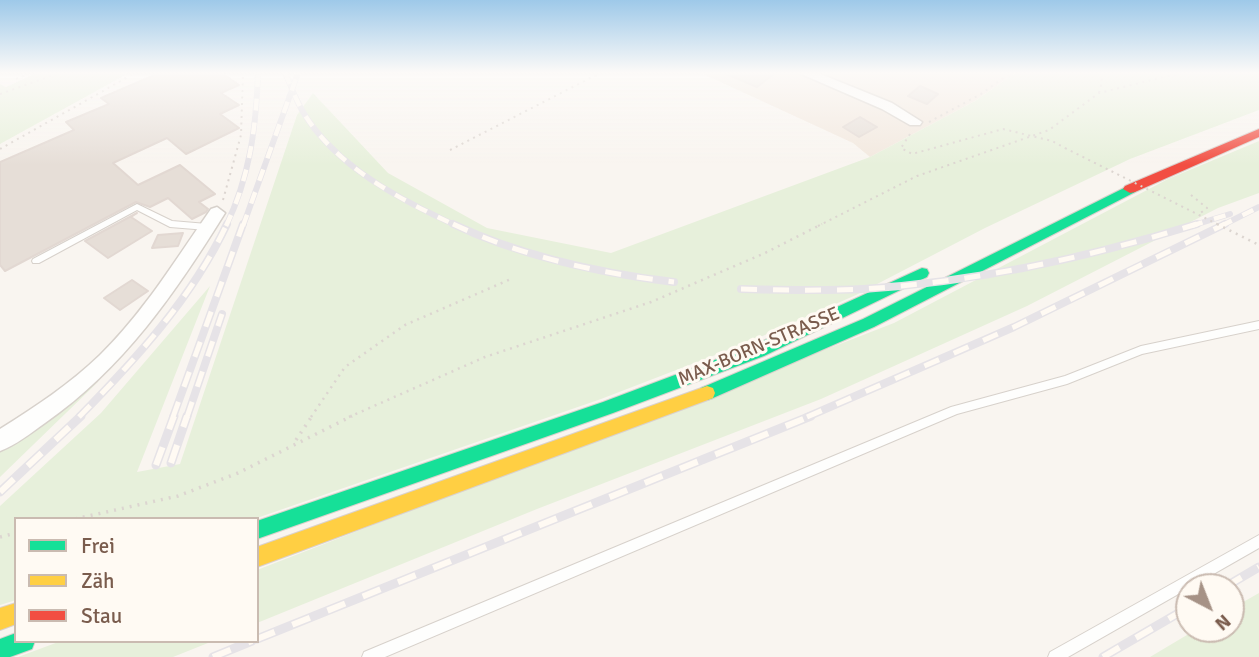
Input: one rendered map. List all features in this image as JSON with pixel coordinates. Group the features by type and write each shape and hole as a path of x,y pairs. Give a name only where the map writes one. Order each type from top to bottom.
{"main road":[{"path":"1221,132 1259,117"},
{"name":"MAX-BORN-STRASSE","path":"259,556 769,370 882,316 1156,175 1259,133"},
{"name":"MAX-BORN-STRASSE","path":"259,529 607,408 758,351 940,264"},
{"path":"0,650 19,643"}],"street":[{"path":"881,104 915,122"},
{"path":"0,441 35,419 89,377 134,330 212,220"}],"lane":[{"path":"36,261 137,207 170,224 212,220"},
{"path":"369,657 955,410 1067,380 1141,350 1259,325"},
{"path":"1055,657 1259,541"}],"path":[{"path":"0,149 81,104"},
{"path":"212,220 226,193 241,135 242,104"},
{"path":"450,150 540,104"},
{"path":"964,104 933,121 915,122 901,148 912,154 1003,129 1034,136 1065,148 1259,245"},
{"path":"84,517 178,496 238,472 375,404 485,357 651,302 765,253 917,176 1049,130 1085,104"},
{"path":"1191,195 1207,208 1198,215"},
{"path":"294,443 345,367 405,326 511,279"}],"shaded area":[{"path":"768,104 970,104 870,157 853,143"}],"green space":[{"path":"0,104 73,104 0,144"},
{"path":"305,104 323,104 388,173 487,228 611,253 870,157 970,104 1259,104 1259,110 1130,159 985,228 856,295 749,342 601,399 259,517 14,517 14,601 0,605 0,506 101,413 210,286 137,472 180,464 297,115"},
{"path":"1259,141 1259,193 1218,208 1027,306 821,399 537,509 259,622 259,569 894,323 1168,179"},
{"path":"100,380 0,477 0,449 31,432"},
{"path":"1259,593 1259,657 1150,657 1175,642 1245,643 1245,601"},
{"path":"56,643 208,643 173,657 18,657"}],"building":[{"path":"109,104 239,105 220,114 239,128 186,154 167,138 113,163 138,185 180,165 215,194 199,202 208,209 192,219 168,198 150,207 136,202 5,271 0,265 0,162 74,130 66,122"},
{"path":"860,117 877,127 859,137 843,127"},
{"path":"137,213 131,217 152,231 108,258 85,241"},
{"path":"183,233 178,246 152,248 158,235"},
{"path":"132,280 148,291 120,310 104,298"}],"railway":[{"path":"226,226 246,170 256,104"},
{"path":"243,226 287,104"},
{"path":"299,104 317,132 351,165 392,193 457,226"},
{"path":"1225,224 1259,207"},
{"path":"1191,226 1230,214"},
{"path":"173,417 243,224"},
{"path":"453,224 506,246 561,262 674,282"},
{"path":"741,289 863,289 948,281 1074,257 1197,224"},
{"path":"807,417 1014,327 1225,224"},
{"path":"1221,226 1225,224"},
{"path":"79,417 142,350 180,302 226,226"},
{"path":"187,417 222,314"},
{"path":"0,492 81,416"},
{"path":"156,465 174,416"},
{"path":"171,463 187,416"},
{"path":"259,638 811,416"},
{"path":"1245,575 1259,567"},
{"path":"1103,657 1175,615"},
{"path":"213,657 247,643"}],"traffic: fast":[{"path":"707,393 868,323 1130,189"},
{"path":"259,529 607,408 758,351 922,273"},
{"path":"0,650 19,643"}],"traffic: slow":[{"path":"259,556 707,393"},
{"path":"0,619 14,614"}],"traffic: jam":[{"path":"1130,189 1259,133"}]}
